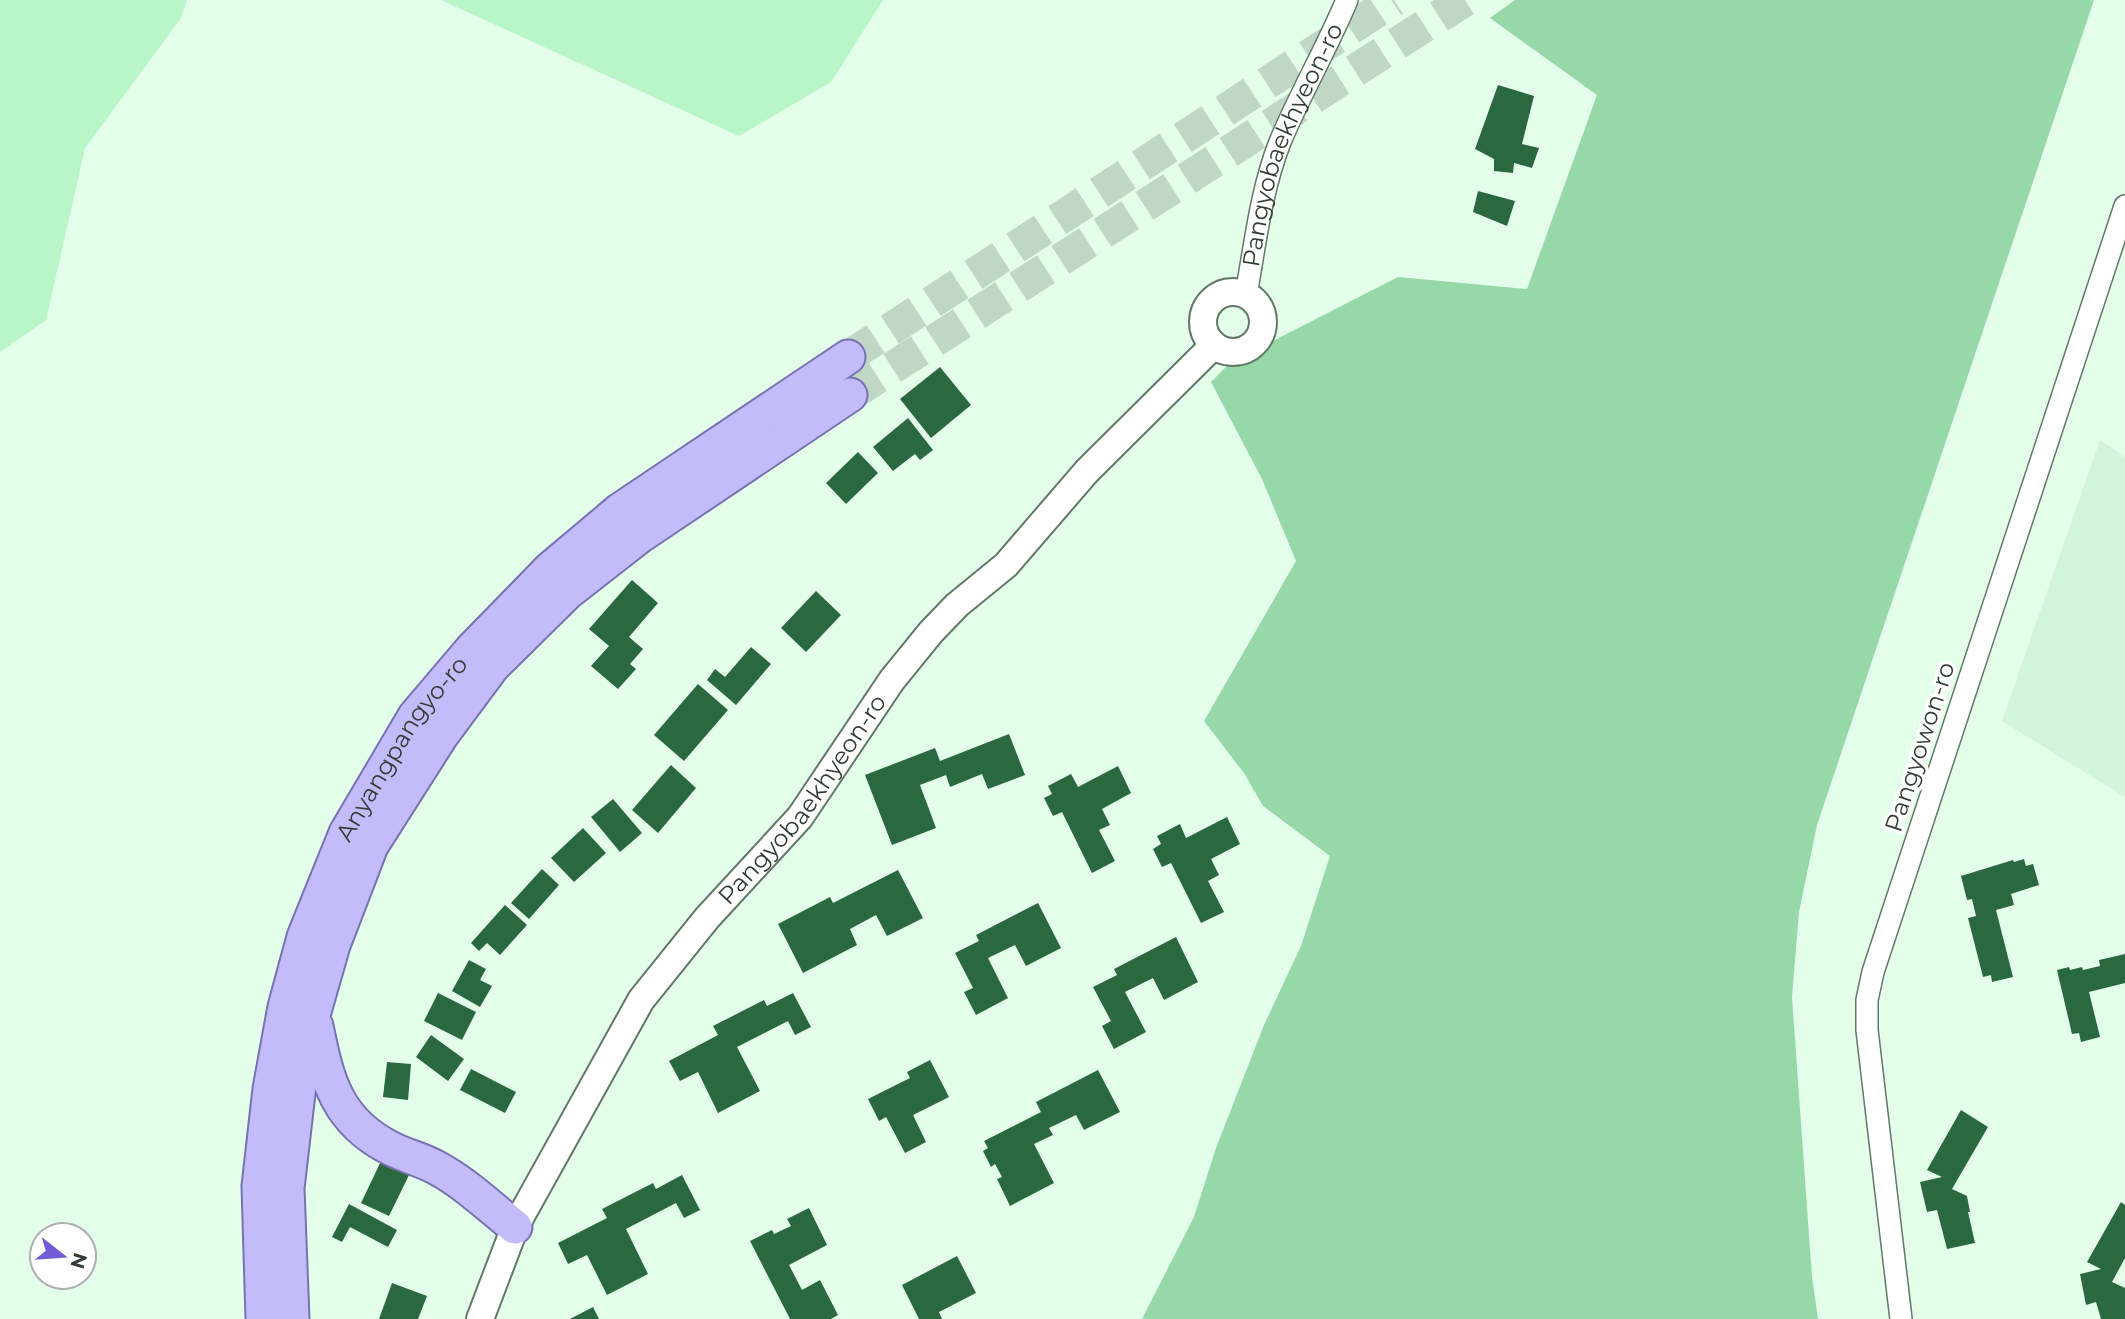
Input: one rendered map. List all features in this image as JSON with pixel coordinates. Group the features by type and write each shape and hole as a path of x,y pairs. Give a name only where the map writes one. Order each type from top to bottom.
{"main road":[{"name":"Anyangpangyo-ro","path":"263,1319 259,1186 270,1090 285,1007 304,937 346,833 415,716 472,649 550,569 620,510 848,357"},
{"name":"Anyangpangyo-ro","path":"292,1319 287,1188 298,1093 313,1014 333,945 371,846 441,736 493,666 567,593 640,536 850,396"},
{"path":"313,1014 324,1063 337,1100 361,1130 391,1148 437,1168 515,1227"}],"street":[{"name":"Pangyobaekhyeon-ro","path":"1246,295 1265,198 1280,144 1347,0"},
{"name":"Pangyowon-ro","path":"1901,1319 1869,1057 1867,1000 1873,972 2125,206"},
{"path":"1229,292 1246,295 1260,309 1263,318 1258,338 1242,351 1223,350 1208,339 1203,322 1208,305 1229,292"},
{"name":"Pangyobaekhyeon-ro","path":"480,1319 515,1227 641,1000 707,918 800,817 892,680 949,614 1006,565 1087,471 1214,345"}],"shaded area":[{"path":"2100,440 2125,457 2125,797 2002,721"}],"green space":[{"path":"0,0 187,0 181,18 85,148 46,320 0,352"},
{"path":"441,0 883,0 831,82 739,136"},
{"path":"1515,0 2094,0 1817,825 1799,912 1792,997 1812,1277 1818,1319 1142,1319 1194,1217 1216,1148 1264,1025 1301,946 1330,856 1263,806 1244,773 1204,721 1296,561 1262,479 1211,382 1230,363 1398,277 1527,289 1597,95 1490,18"}],"building":[{"path":"1498,85 1534,96 1522,144 1539,148 1532,168 1514,163 1513,173 1494,171 1494,159 1475,149"},
{"path":"1478,191 1515,201 1507,226 1473,212"},
{"path":"940,367 971,405 931,438 900,399"},
{"path":"908,418 933,450 920,460 915,454 893,471 873,447"},
{"path":"858,452 878,473 846,504 826,483"},
{"path":"632,580 658,603 629,637 643,649 630,664 636,669 618,689 591,666 609,646 589,629"},
{"path":"816,591 841,615 806,652 781,628"},
{"path":"751,647 771,664 736,705 707,680 715,669 725,677"},
{"path":"698,684 728,710 684,761 654,735"},
{"path":"1009,734 1025,775 988,789 982,774 950,787 946,775 920,785 936,828 892,845 865,775 935,748 940,761"},
{"path":"671,765 696,788 658,833 632,810"},
{"path":"1118,766 1131,793 1102,809 1110,825 1099,830 1115,861 1092,873 1062,812 1053,816 1044,798 1052,794 1048,786 1071,774 1078,787"},
{"path":"613,799 642,833 620,852 591,817"},
{"path":"1227,817 1240,844 1211,859 1219,875 1208,881 1224,912 1201,923 1171,863 1162,867 1153,849 1161,844 1157,836 1180,824 1186,838"},
{"path":"583,828 606,853 574,882 551,858"},
{"path":"2024,859 2026,866 2033,864 2039,885 2011,894 2014,905 1996,910 2013,977 1992,982 1991,975 1983,977 1968,918 1976,916 1972,899 1967,900 1961,876"},
{"path":"542,869 559,885 529,919 511,903"},
{"path":"898,870 923,918 887,936 876,915 850,929 857,945 803,973 778,924 830,897 833,903"},
{"path":"1038,903 1061,948 1026,966 1015,945 988,958 1008,998 976,1015 964,992 973,988 955,953 979,941 976,935"},
{"path":"505,905 527,925 500,955 487,943 479,951 471,943"},
{"path":"1176,937 1198,982 1164,1000 1153,978 1125,992 1146,1032 1114,1049 1102,1026 1111,1021 1093,987 1117,975 1114,969"},
{"path":"2125,954 2125,983 2089,992 2100,1037 2081,1042 2079,1033 2072,1034 2057,970 2082,967 2083,970 2100,966 2099,960"},
{"path":"469,960 486,969 480,980 492,986 480,1007 452,991"},
{"path":"438,993 476,1012 462,1040 424,1021"},
{"path":"793,993 811,1027 795,1035 788,1021 737,1047 760,1091 718,1113 698,1072 680,1081 669,1061 718,1035 713,1026 764,1000 767,1006"},
{"path":"431,1035 464,1059 448,1081 416,1057"},
{"path":"930,1060 949,1097 913,1115 926,1142 905,1153 886,1117 879,1121 868,1099 910,1078 907,1072"},
{"path":"387,1062 411,1064 408,1100 383,1097"},
{"path":"471,1069 516,1092 505,1113 460,1090"},
{"path":"1098,1070 1120,1112 1084,1130 1076,1115 1049,1128 1053,1135 1034,1144 1054,1183 1010,1206 997,1179 1002,1177 995,1164 991,1167 983,1151 988,1148 984,1141 1041,1112 1036,1102"},
{"path":"1961,1110 1988,1127 1952,1189 1967,1196 1975,1243 1947,1249 1937,1210 1927,1212 1920,1182 1942,1177 1927,1170"},
{"path":"383,1157 411,1171 389,1216 361,1203"},
{"path":"682,1175 700,1210 684,1218 676,1203 626,1229 648,1274 607,1295 587,1255 568,1264 558,1243 607,1218 602,1209 653,1183 656,1189"},
{"path":"2121,1202 2125,1205 2125,1258 2112,1282 2125,1288 2125,1319 2101,1319 2096,1302 2086,1305 2080,1274 2101,1269 2087,1262"},
{"path":"349,1204 397,1230 388,1247 350,1227 342,1242 332,1237"},
{"path":"809,1208 827,1245 789,1265 802,1290 820,1280 838,1315 831,1319 790,1319 750,1241 772,1230 774,1234 791,1226 787,1219"},
{"path":"957,1256 976,1293 939,1312 942,1319 919,1319 902,1285"},
{"path":"392,1283 427,1296 418,1319 379,1319"},
{"path":"593,1307 599,1319 570,1319"}],"tunnel":[{"path":"848,357 1394,0"},
{"path":"850,395 1465,0"}]}
